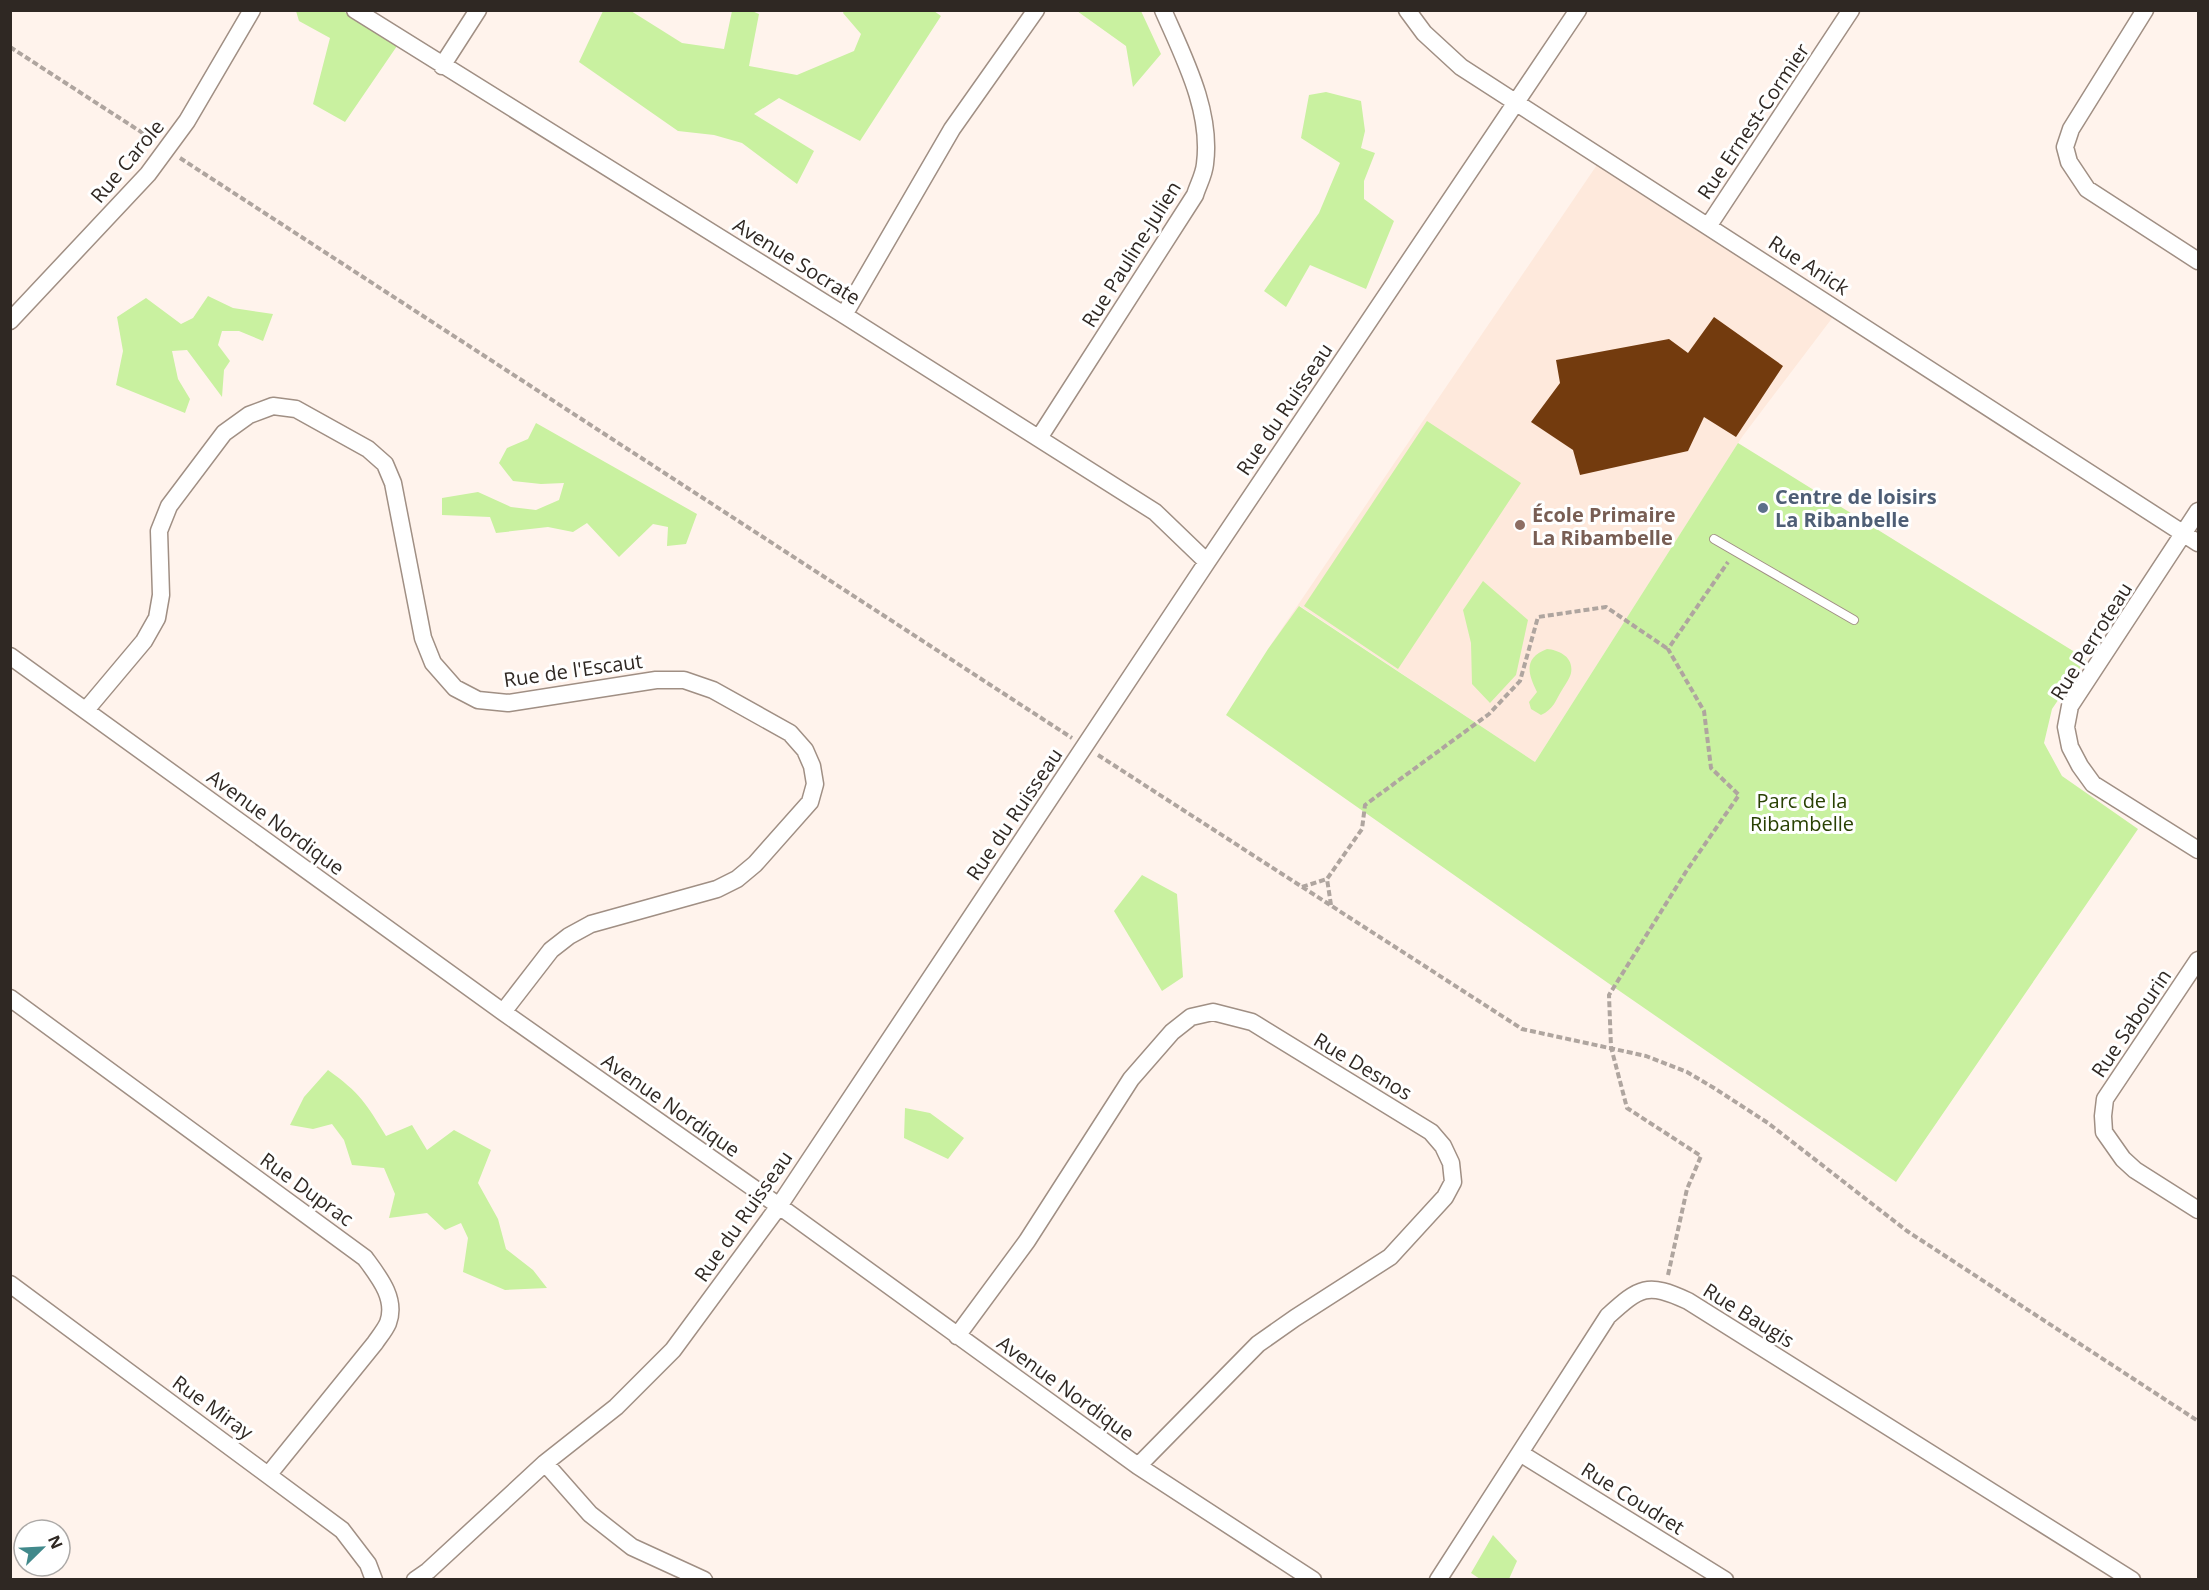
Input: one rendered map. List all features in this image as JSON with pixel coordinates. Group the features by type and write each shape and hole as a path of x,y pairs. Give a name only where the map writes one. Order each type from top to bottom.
{"street":[{"name":"Rue Carole","path":"10,321 148,174 187,121 252,10"},
{"name":"Avenue Socrate","path":"355,10 1155,512 1207,562"},
{"path":"442,66 478,10"},
{"path":"844,315 952,129 1036,10"},
{"name":"Rue Pauline-Julien","path":"1039,438 1195,195 1205,167 1207,139 1193,81 1163,10"},
{"name":"Rue Anick","path":"1407,10 1424,33 1461,67 2199,543"},
{"name":"Rue du Ruisseau","path":"416,1580 545,1463 616,1407 673,1350 779,1206 1207,562 1578,10"},
{"name":"Rue Ernest-Cormier","path":"1709,225 1851,10"},
{"path":"2145,10 2071,129 2065,147 2068,162 2087,189 2199,261"},
{"name":"Rue de l'Escaut","path":"86,710 144,641 157,618 161,595 159,531 169,506 224,433 249,415 273,406 296,409 368,449 385,464 393,483 423,638 433,663 455,688 478,700 508,703 657,680 684,680 713,690 790,733 805,750 812,765 815,784 810,802 755,864 737,879 717,889 591,924 569,936 551,950 503,1012"},
{"name":"Rue Perroteau","path":"2199,511 2070,706 2066,727 2070,747 2093,784 2199,850"},
{"name":"Avenue Nordique","path":"10,656 1138,1466 1314,1580"},
{"name":"Rue Sabourin","path":"2199,960 2105,1100 2103,1116 2104,1132 2123,1159 2135,1170 2199,1210"},
{"name":"Rue Duprac","path":"10,998 365,1258 383,1284 391,1303 388,1322 375,1343 269,1474"},
{"name":"Rue Desnos","path":"957,1336 1027,1241 1131,1079 1172,1032 1191,1017 1213,1012 1252,1022 1431,1132 1443,1146 1451,1163 1453,1182 1445,1197 1390,1257 1258,1344 1138,1466"},
{"name":"Rue Miray","path":"10,1284 342,1530 368,1564 374,1580"},
{"path":"1438,1580 1608,1316 1629,1297 1646,1290 1664,1290"},
{"name":"Rue Baugis","path":"1664,1290 1688,1301 2132,1580"},
{"name":"Rue Coudret","path":"1520,1453 1725,1580"},
{"path":"545,1463 590,1514 632,1547 704,1580"}],"lane":[{"path":"1714,539 1854,620"}],"path":[{"path":"1668,649 1736,551"},
{"path":"1302,886 1327,879 1362,829 1365,805 1489,714 1520,681 1538,617 1606,608 1668,649 1704,711 1711,768 1739,795 1687,870 1609,995 1611,1047 1628,1108 1701,1156 1687,1189 1664,1290"},
{"path":"1327,879 1331,906"}],"shaded area":[{"name":"École Primaire La Ribambelle","path":"1603,156 1839,309 1742,437 1535,762 1300,606 1268,649"}],"green space":[{"path":"296,11 343,11 397,46 345,122 313,104 330,38 299,21"},
{"path":"603,11 631,11 682,43 724,49 732,11 752,11 759,14 749,66 797,75 854,51 861,34 843,13 844,11 934,11 941,16 860,141 779,98 754,114 814,151 797,184 742,143 714,135 678,131 579,62"},
{"path":"1077,11 1141,11 1161,54 1133,87 1126,46"},
{"path":"1326,92 1361,101 1365,131 1361,148 1375,153 1364,181 1364,199 1394,221 1366,289 1310,265 1286,307 1264,291 1319,213 1340,163 1301,138 1309,95"},
{"path":"208,296 233,308 273,314 263,341 239,331 222,331 218,345 230,361 224,370 222,397 187,350 172,351 178,379 190,399 185,413 116,385 123,351 117,317 146,298 181,324 193,318"},
{"path":"1427,421 1521,483 1398,669 1304,606"},
{"path":"536,423 697,514 686,544 667,546 668,527 653,524 619,557 587,523 573,532 548,527 496,533 490,517 442,515 442,498 478,492 511,507 536,510 559,500 564,483 541,484 513,481 499,463 507,448 528,439"},
{"name":"Parc de la Ribambelle","path":"1738,443 2086,659 2052,709 2044,743 2062,776 2138,829 1896,1182 1226,715 1268,649 1299,606 1535,762"},
{"path":"1483,581 1528,620 1516,675 1490,703 1472,684 1471,643 1463,610"},
{"path":"1547,649 1565,655 1570,663 1571,673 1554,704 1541,715 1531,709 1529,702 1537,692 1531,679 1530,667 1534,657"},
{"path":"1142,875 1177,894 1183,977 1162,991 1114,911"},
{"path":"328,1070 348,1085 361,1099 386,1136 412,1125 427,1150 454,1130 491,1150 478,1183 498,1219 506,1249 533,1270 547,1288 505,1290 463,1272 468,1238 461,1223 445,1230 427,1213 389,1218 395,1194 384,1168 352,1165 344,1140 332,1124 313,1129 290,1125 304,1097"},
{"path":"905,1108 930,1113 964,1138 948,1159 904,1138"},
{"path":"1493,1535 1517,1561 1509,1579 1480,1579 1471,1573"}],"building":[{"path":"1714,317 1783,366 1736,437 1704,417 1688,451 1580,475 1573,450 1531,422 1560,383 1556,360 1669,339 1688,353"}],"place":[{"name":"Centre de loisirs La Ribanbelle","path":"1763,508"},
{"name":"École Primaire La Ribambelle","path":"1520,525"}]}
